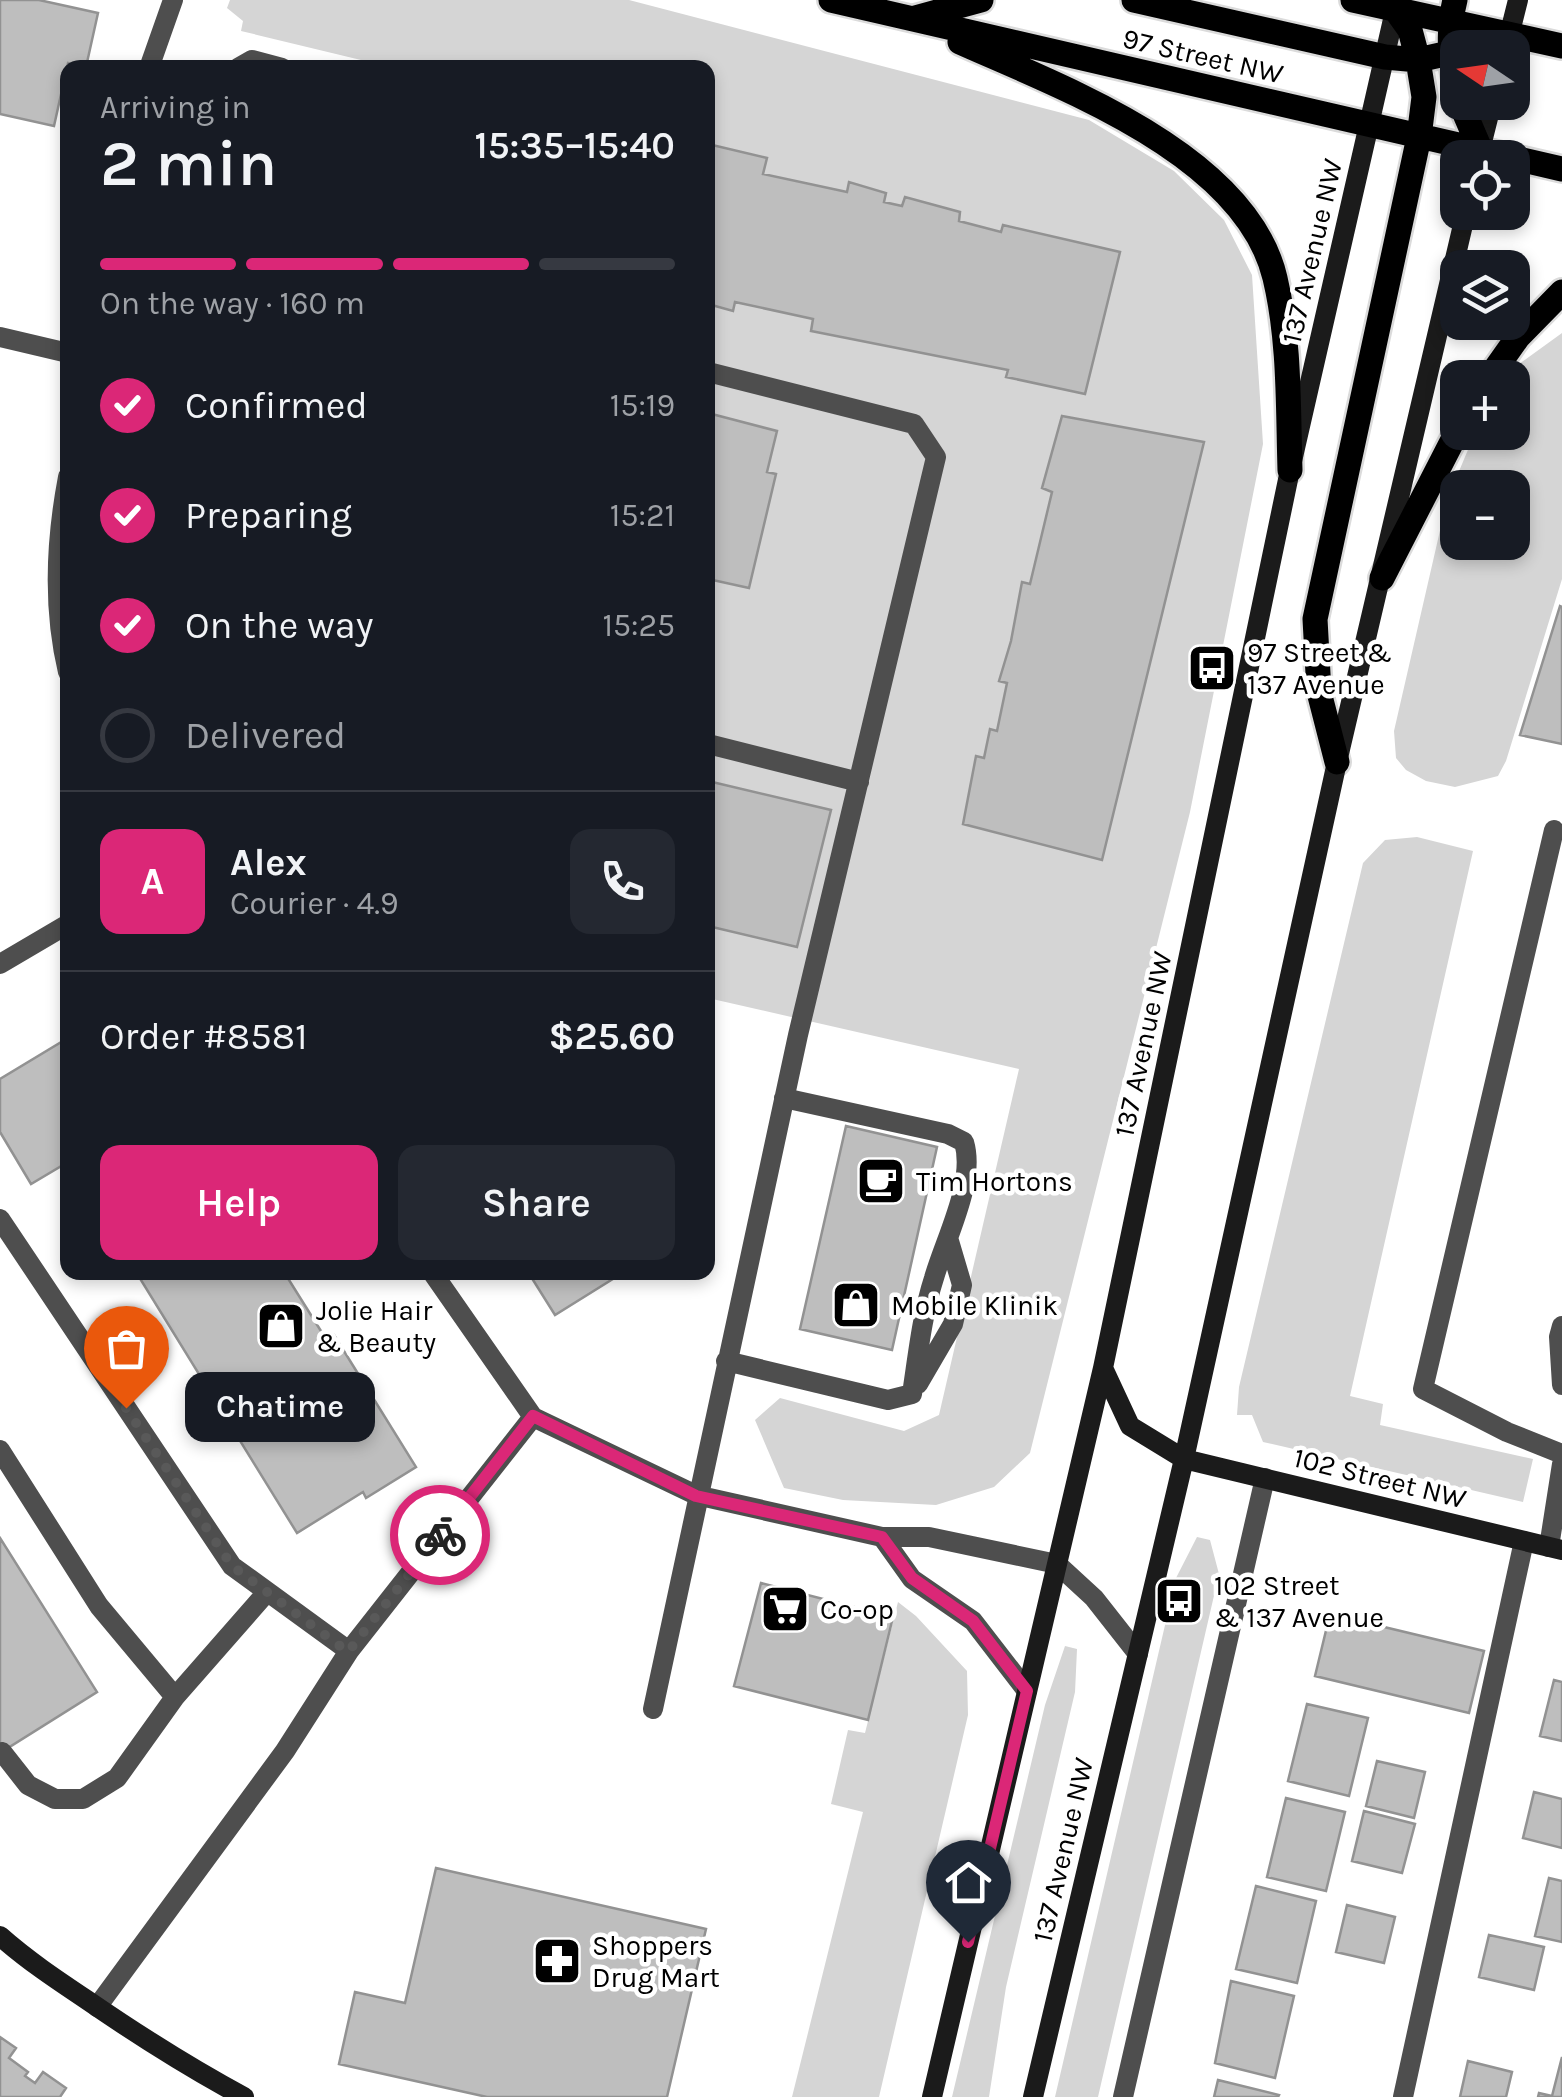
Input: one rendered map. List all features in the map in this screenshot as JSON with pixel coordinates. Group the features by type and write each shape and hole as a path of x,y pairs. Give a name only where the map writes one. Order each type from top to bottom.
{"main road":[{"name":"97 Street NW","path":"830,0 1440,143"},
{"path":"910,19 981,0"},
{"path":"1134,0 1385,57 1418,60 1440,55"},
{"path":"1354,0 1452,11 1487,30"},
{"path":"1511,30 1518,0"},
{"path":"1338,762 1319,692 1315,618 1419,137 1424,97 1410,30 1396,4"},
{"name":"137 Avenue NW","path":"932,2097 1103,1368 1290,470 1396,4"},
{"path":"910,19 1102,106 1174,149 1230,197 1255,234 1275,275 1286,345 1290,470"},
{"path":"1530,43 1562,46"},
{"name":"97 Street NW","path":"1530,163 1562,169"},
{"name":"137 Avenue NW","path":"1033,2097 1184,1459 1338,762 1462,230"},
{"path":"1502,360 1518,337 1562,292"},
{"path":"1382,578 1448,450"},
{"name":"102 Street NW","path":"1103,1368 1130,1426 1184,1459 1556,1548"},
{"path":"0,1936 20,1955 98,2008 244,2097"}],"street":[{"path":"151,60 174,0"},
{"path":"0,337 60,350"},
{"path":"652,1708 784,1098 936,457 914,424 715,374"},
{"path":"60,544 60,614"},
{"path":"715,746 859,782"},
{"path":"1554,830 1423,1389 1507,1432 1562,1454"},
{"path":"0,964 60,929"},
{"path":"784,1098 948,1134 964,1142 968,1157 949,1241 934,1275 922,1323 912,1394"},
{"path":"0,1219 232,1566 348,1652"},
{"path":"726,1361 888,1400 912,1394 956,1311 962,1285 949,1241"},
{"path":"438,1280 533,1416 696,1496 882,1537 929,1536 1057,1564 1094,1598 1138,1654"},
{"path":"1562,1326 1562,1385"},
{"path":"98,2008 285,1751 348,1652 533,1416"},
{"path":"0,1450 99,1606 175,1697"},
{"path":"1556,1548 1562,1464"},
{"path":"1122,2097 1265,1478"},
{"path":"882,1537 912,1578 973,1621 1027,1691"},
{"path":"1403,2097 1524,1541"},
{"path":"2,1752 28,1785 55,1799 83,1798 117,1778 175,1697 267,1592"}],"shaded area":[{"path":"230,0 629,0 1089,120 1174,171 1224,220 1252,275 1263,444 1190,812 1030,1453 994,1487 936,1505 843,1500 784,1488 755,1420 780,1398 904,1431 939,1415 1019,1069 715,1000 715,60 361,60 241,31 243,21 227,8"},
{"path":"1562,333 1562,579 1506,761 1498,776 1455,787 1426,781 1406,770 1396,758 1394,731 1440,531 1440,560 1530,560 1530,470 1460,470 1468,450 1530,450 1530,360 1525,360"},
{"path":"1417,837 1473,851 1350,1396 1383,1404 1380,1425 1533,1459 1523,1502 1263,1442 1252,1415 1237,1415 1239,1387 1363,863 1385,840"},
{"path":"1197,1537 1210,1540 1219,1574 1098,2097 1055,2097 1176,1578"},
{"path":"898,1602 967,1671 968,1715 879,2097 792,2097 863,1812 831,1804 848,1730 865,1733"},
{"path":"1065,1646 1077,1649 1075,1692 1006,1987 989,2097 952,2097 1045,1705"}],"building":[{"path":"0,0 39,0 98,13 88,60 60,60 60,99 54,126 0,114"},
{"path":"715,146 767,158 763,174 847,192 849,182 886,193 884,202 902,206 905,197 960,212 959,221 1001,232 1003,225 1120,252 1085,394 1006,377 1008,370 811,331 813,319 735,302 733,311 715,306"},
{"path":"715,415 777,431 767,472 776,474 749,588 715,581"},
{"path":"1062,416 1204,442 1102,860 963,824 976,756 984,758 990,729 997,731 1007,683 999,681 1022,582 1030,584 1052,492 1042,488"},
{"path":"1562,607 1562,744 1520,735"},
{"path":"715,783 831,810 797,947 715,928"},
{"path":"60,1043 60,1167 31,1184 0,1132 0,1079"},
{"path":"846,1126 937,1147 892,1350 800,1329"},
{"path":"141,1280 289,1280 326,1339 334,1335 416,1467 366,1498 363,1492 297,1533"},
{"path":"533,1280 611,1280 555,1315"},
{"path":"0,1538 97,1692 0,1753"},
{"path":"761,1583 893,1617 868,1720 734,1686"},
{"path":"1330,1614 1484,1651 1469,1713 1315,1676"},
{"path":"1554,1680 1562,1682 1562,1741 1540,1736"},
{"path":"1307,1704 1368,1718 1349,1796 1288,1781"},
{"path":"1377,1761 1425,1772 1414,1818 1366,1806"},
{"path":"1534,1792 1562,1799 1562,1848 1523,1838"},
{"path":"1286,1798 1345,1812 1326,1891 1267,1877"},
{"path":"1364,1811 1415,1824 1402,1873 1352,1861"},
{"name":"Shoppers Drug Mart","path":"436,1868 706,1929 667,2097 487,2097 339,2064 355,1992 405,2003"},
{"path":"1549,1878 1562,1881 1562,1942 1535,1936"},
{"path":"1256,1886 1316,1901 1297,1983 1236,1969"},
{"path":"1347,1905 1395,1917 1384,1963 1336,1952"},
{"path":"1489,1935 1544,1947 1534,1990 1479,1977"},
{"path":"1231,1981 1294,1996 1275,2078 1215,2063"},
{"path":"0,2037 16,2048 9,2058 28,2072 25,2076 35,2083 43,2072 66,2088 60,2097 0,2097"},
{"path":"1562,2057 1562,2097 1538,2097 1539,2093 1552,2096"},
{"path":"1468,2061 1512,2072 1506,2097 1460,2097"},
{"path":"1218,2080 1279,2095 1214,2097"}],"way so far":[{"path":"126,1408 232,1566 348,1652 440,1535"}],"place":[{"name":"97 Street & 137 Avenue","path":"1212,668"},
{"name":"Tim Hortons","path":"881,1181"},
{"name":"Mobile Klinik","path":"856,1305"},
{"name":"Jolie Hair & Beauty","path":"281,1326"},
{"name":"Chatime","path":"126,1408"},
{"name":"102 Street & 137 Avenue","path":"1179,1601"},
{"name":"Co-op","path":"785,1609"},
{"name":"Shoppers Drug Mart","path":"557,1961"}],"route":[{"path":"440,1535 533,1416 696,1496 882,1537 912,1578 973,1621 1027,1691 968,1942"}]}
